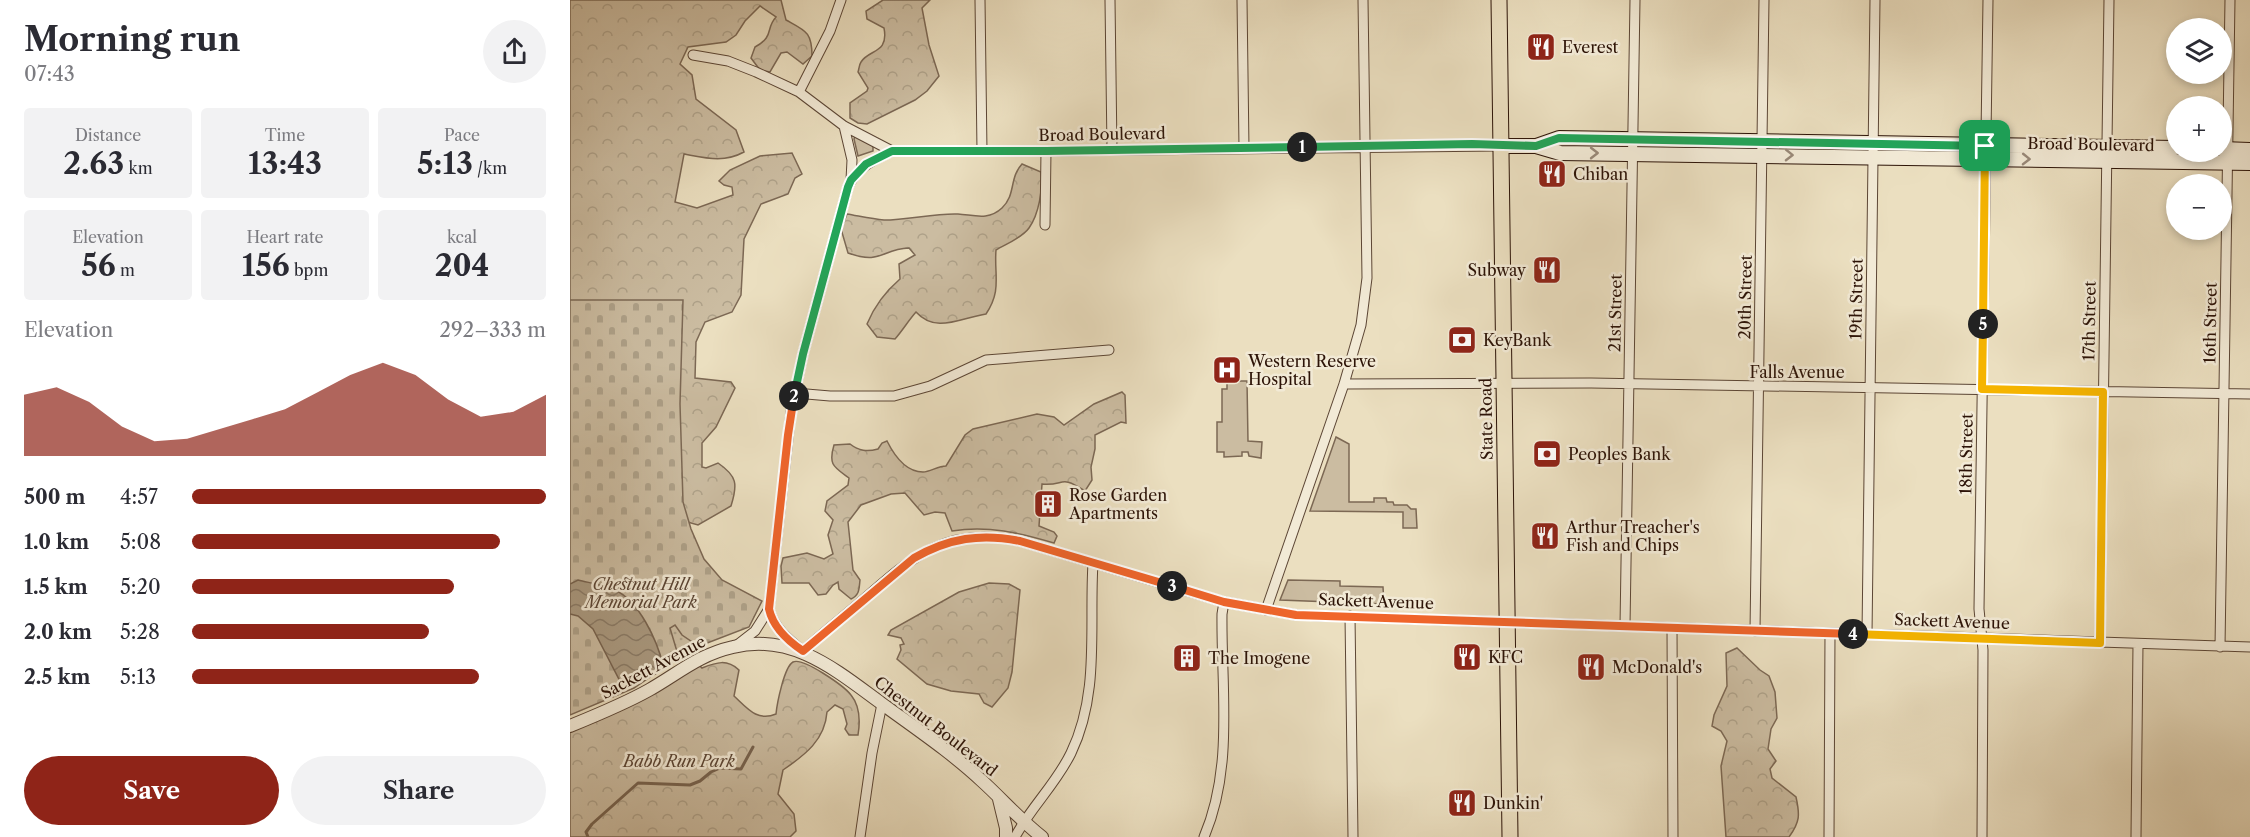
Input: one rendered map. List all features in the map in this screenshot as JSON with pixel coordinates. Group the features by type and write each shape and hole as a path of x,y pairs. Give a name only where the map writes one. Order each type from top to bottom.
{"main road":[{"name":"State Road","path":"1499,0 1510,837"},
{"name":"Broad Boulevard","path":"1500,146 1536,146 1559,138 1632,146 2166,154"},
{"name":"Broad Boulevard","path":"2107,154 2166,149"},
{"name":"Broad Boulevard","path":"2232,153 2250,150"},
{"name":"Broad Boulevard","path":"2232,156 2250,163"}],"street":[{"path":"799,92 830,31 840,0"},
{"path":"980,0 982,151"},
{"path":"1110,0 1112,150"},
{"path":"1242,0 1244,148"},
{"path":"1266,610 1344,384 1361,325 1366,297 1363,0"},
{"name":"21st Street","path":"1625,626 1635,0"},
{"name":"20th Street","path":"1755,631 1764,0"},
{"name":"19th Street","path":"1867,634 1875,0"},
{"name":"18th Street","path":"1982,837 1983,650 1979,609 1988,0"},
{"name":"17th Street","path":"2100,643 2109,0"},
{"name":"16th Street","path":"2228,96 2230,0"},
{"name":"Broad Boulevard","path":"693,55 742,66 799,92 844,126 892,151 1500,146"},
{"path":"803,651 792,643 771,619 769,609 788,435 795,393 823,279 851,180 852,160 844,126"},
{"path":"851,180 866,164 892,151"},
{"path":"1045,225 1046,151"},
{"name":"16th Street","path":"2220,646 2226,162"},
{"path":"795,393 830,396 894,396 930,386 986,360 1109,350"},
{"name":"Falls Avenue","path":"1344,384 1629,383 2250,394"},
{"name":"Sackett Avenue","path":"570,726 635,698 700,658 735,646 770,645 803,651 914,558 950,541 978,536 1020,541 1224,602 1296,615 2250,647"},
{"path":"1015,837 1023,822 1058,776 1076,741 1083,720 1091,677 1093,563"},
{"path":"1204,837 1215,806 1221,778 1224,602"},
{"path":"735,646 755,631 769,609"},
{"path":"1350,616 1353,837"},
{"path":"1672,628 1673,837"},
{"path":"1829,837 1830,633"},
{"path":"2136,837 2138,644"},
{"name":"Chestnut Boulevard","path":"803,651 843,674 950,753 1042,837"},
{"path":"860,837 872,753 882,704"},
{"path":"999,797 1006,837"}],"green space":[{"path":"570,0 781,0 786,20 803,30 811,42 812,56 803,64 787,52 781,53 770,72 760,70 751,58 755,47 768,36 776,17 760,6 745,21 736,35 726,42 688,47 680,64 692,75 696,99 736,130 744,152 722,159 684,154 675,202 697,208 733,195 732,187 719,181 730,170 760,156 792,153 802,174 795,178 788,194 761,204 744,239 741,295 732,312 705,322 696,342 695,378 731,382 735,388 716,427 702,443 702,467 706,468 718,463 729,472 734,481 731,506 698,525 670,517 570,412"},
{"path":"883,0 930,0 922,8 929,45 939,76 927,91 915,100 867,124 858,123 850,118 850,103 868,88 858,72 860,64 864,58 881,47 885,36 884,28 867,19 866,11"},
{"path":"855,136 873,146 873,151 858,156"},
{"path":"1022,164 1041,172 1038,209 1026,232 996,250 996,290 986,314 940,323 924,319 916,312 895,339 877,337 867,324 881,300 900,279 899,264 915,255 909,248 875,257 848,253 841,229 847,214 884,220 949,214 991,215 1006,203 1015,175"},
{"name":"Chestnut Hill Memorial Park","path":"570,300 683,300 680,404 683,502 691,529 704,559 722,580 762,601 749,627 689,650 634,688 570,715"},
{"path":"1227,381 1247,381 1248,441 1262,442 1261,458 1249,456 1248,452 1242,452 1242,456 1224,457 1224,452 1217,452 1217,422 1222,422 1222,389 1227,389"},
{"path":"1122,392 1125,395 1126,423 1121,422 1095,435 1091,467 1092,480 1085,491 1066,482 1042,484 1039,526 1054,532 1057,536 1054,543 1004,531 965,529 952,531 945,513 935,512 924,515 905,493 891,494 861,505 848,522 853,570 860,580 854,597 851,599 839,589 838,582 826,594 818,595 809,583 782,583 783,558 807,553 824,559 833,554 828,535 833,520 825,511 827,501 848,485 849,478 839,471 832,461 834,445 850,444 863,450 870,450 878,449 882,443 887,441 906,466 926,472 946,466 965,435 973,429 1037,414 1054,417 1064,425 1094,404"},
{"path":"1336,437 1349,444 1349,502 1374,502 1374,498 1386,498 1387,502 1393,502 1394,505 1407,505 1411,509 1416,509 1417,528 1403,528 1403,512 1310,511"},
{"path":"1288,580 1340,581 1340,586 1383,587 1384,604 1280,600"},
{"path":"989,583 1009,584 1020,590 1012,672 1008,688 992,707 984,703 979,694 951,691 927,684 897,659 901,650 900,645 904,644 901,638 888,635 891,630 959,592"},
{"path":"675,625 682,635 698,646 698,649 686,657 678,655 670,628"},
{"path":"1737,648 1769,676 1775,692 1777,718 1771,729 1768,749 1776,761 1770,769 1772,778 1796,797 1798,818 1789,837 1726,837 1721,766 1727,741 1721,731 1712,726 1714,715 1727,686 1726,653"},
{"name":"Babb Run Park","path":"695,661 702,668 712,664 726,663 739,670 734,696 758,715 776,714 784,678 793,662 805,664 823,673 854,699 859,715 858,735 849,735 845,729 847,724 843,709 835,705 827,712 822,731 813,746 783,770 778,794 794,814 796,831 790,837 570,837 570,726"}],"water":[{"path":"578,580 615,590 632,603 652,633 660,655 663,665 656,674 622,685 593,629 578,616 570,614 570,584"}],"waterway":[{"path":"588,837 586,832 592,824 638,783 690,785 720,768 741,769 753,747"}],"place":[{"name":"Everest","path":"1541,47"},
{"name":"Chiban","path":"1552,174"},
{"name":"Subway","path":"1547,270"},
{"name":"KeyBank","path":"1462,340"},
{"name":"Western Reserve Hospital","path":"1227,370"},
{"name":"Peoples Bank","path":"1547,454"},
{"name":"Rose Garden Apartments","path":"1048,504"},
{"name":"Arthur Treacher's Fish and Chips","path":"1545,536"},
{"name":"KFC","path":"1467,657"},
{"name":"The Imogene","path":"1187,658"},
{"name":"McDonald's","path":"1591,667"},
{"name":"Dunkin'","path":"1462,803"}],"route":[{"path":"1559,138 1985,146 1982,389 2103,392 2100,643 1296,615 1224,602 1020,541 978,536 950,541 914,558 803,651 792,643 771,619 770,595 789,425 803,354 851,180 866,164 892,151 1046,151 1472,144 1536,146 1559,138"}]}
